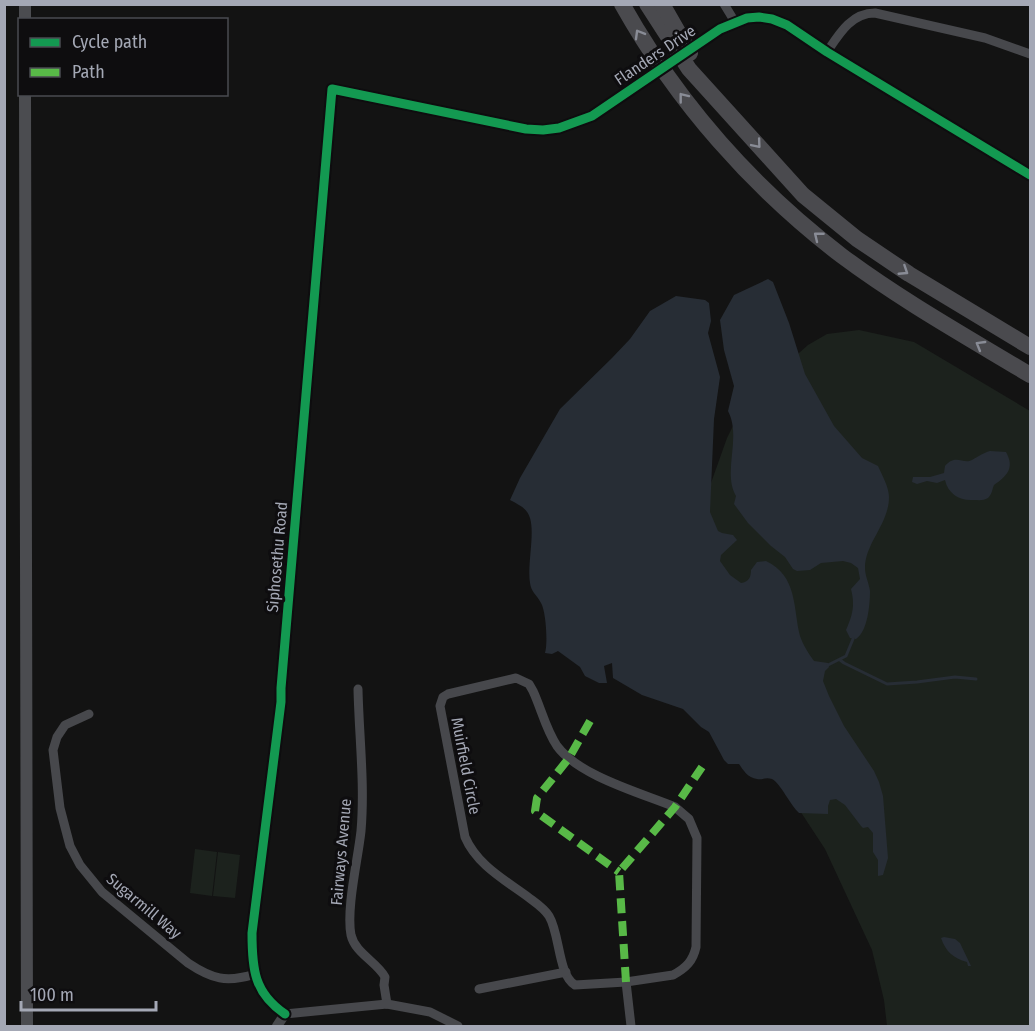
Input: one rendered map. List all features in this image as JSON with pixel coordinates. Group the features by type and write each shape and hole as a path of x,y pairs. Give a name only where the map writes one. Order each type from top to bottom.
{"highway":[{"path":"622,4 657,64 709,129 757,181 798,219 842,256 879,281 1030,375"},
{"path":"647,4 689,69 803,195 830,218 909,274 1030,347"},
{"path":"662,4 719,100"}],"main road":[{"path":"25,96 27,1026"}],"street":[{"path":"724,4 735,22"},
{"path":"827,52 839,33 858,16 875,13 985,38 1030,54"},
{"name":"Flanders Drive","path":"332,89 526,129 543,130 575,124 592,116 710,36 735,22 747,18 772,19 787,25 827,52 1030,175"},
{"name":"Siphosethu Road","path":"285,1014 272,1005 260,990 255,974 252,933 281,702 332,89"},
{"name":"Muirfield Circle","path":"510,679 522,680 533,691 554,740 569,758 589,772 675,807 688,819 697,838 699,848 696,947 692,960 687,966 673,975 626,982 575,985 570,982 566,972 550,917 540,906 479,860 465,837 440,706 443,697 448,694 510,679"},
{"name":"Fairways Avenue","path":"358,689 362,807 351,936 355,945 382,971 385,977 387,1004"},
{"name":"Sugarmill Way","path":"89,714 65,725 57,737 53,750 63,825 80,865 102,892 201,972 227,980 255,974"},
{"path":"479,989 566,972"},
{"path":"626,982 631,1026"},
{"path":"277,1026 285,1014 387,1004 430,1012 458,1026"}],"shaded area":[{"path":"768,279 773,282 789,323 805,374 834,426 862,458 878,466 888,489 888,507 866,559 865,571 870,591 869,610 866,624 856,639 850,638 846,630 853,610 851,589 860,579 858,568 843,561 821,563 810,570 793,569 785,557 748,523 734,504 736,496 731,476 733,432 728,411 734,386 724,350 720,320 734,295"},
{"path":"676,296 705,300 709,303 711,321 708,333 720,377 714,419 710,512 718,531 733,535 737,540 721,555 720,561 730,575 741,583 749,579 751,570 757,562 766,561 784,575 789,584 803,643 814,661 828,663 829,667 825,671 823,681 829,696 844,726 879,782 883,796 888,858 883,875 878,876 878,860 873,852 873,833 868,827 863,828 845,805 836,799 830,800 828,814 799,813 772,779 751,777 739,764 728,764 709,732 683,709 642,695 613,678 612,663 604,666 607,683 599,683 585,676 580,667 558,651 552,654 545,653 544,613 530,583 532,532 530,518 525,509 510,500 520,478 560,409 630,339 650,311"},
{"path":"859,330 914,342 1030,411 1030,1026 887,1026 884,1000 872,950 825,849 751,736 695,528 727,438 739,414 771,378 808,345 827,334"},
{"path":"990,451 1006,452 1010,467 1006,475 994,485 986,499 959,498 952,493 945,480 937,483 912,482 913,477 930,477 944,473 945,466 953,460 969,461"},
{"path":"195,849 217,852 212,896 190,893"},
{"path":"218,852 240,855 235,898 213,896"},
{"path":"941,938 955,939 960,943 971,966 948,951"}],"waterway":[{"path":"828,665 846,656 853,639"},
{"path":"840,660 887,684 955,677 976,679"}],"marked path":[{"path":"590,721 569,758 537,798 535,811 619,872"},
{"path":"626,982 619,872 675,807 702,767"}],"cycle path":[{"path":"285,1014 267,998 261,989 254,969 252,933 281,702 332,89 526,129 559,128 592,116 720,29 747,18 759,17 787,25 827,52 1030,175"}]}
